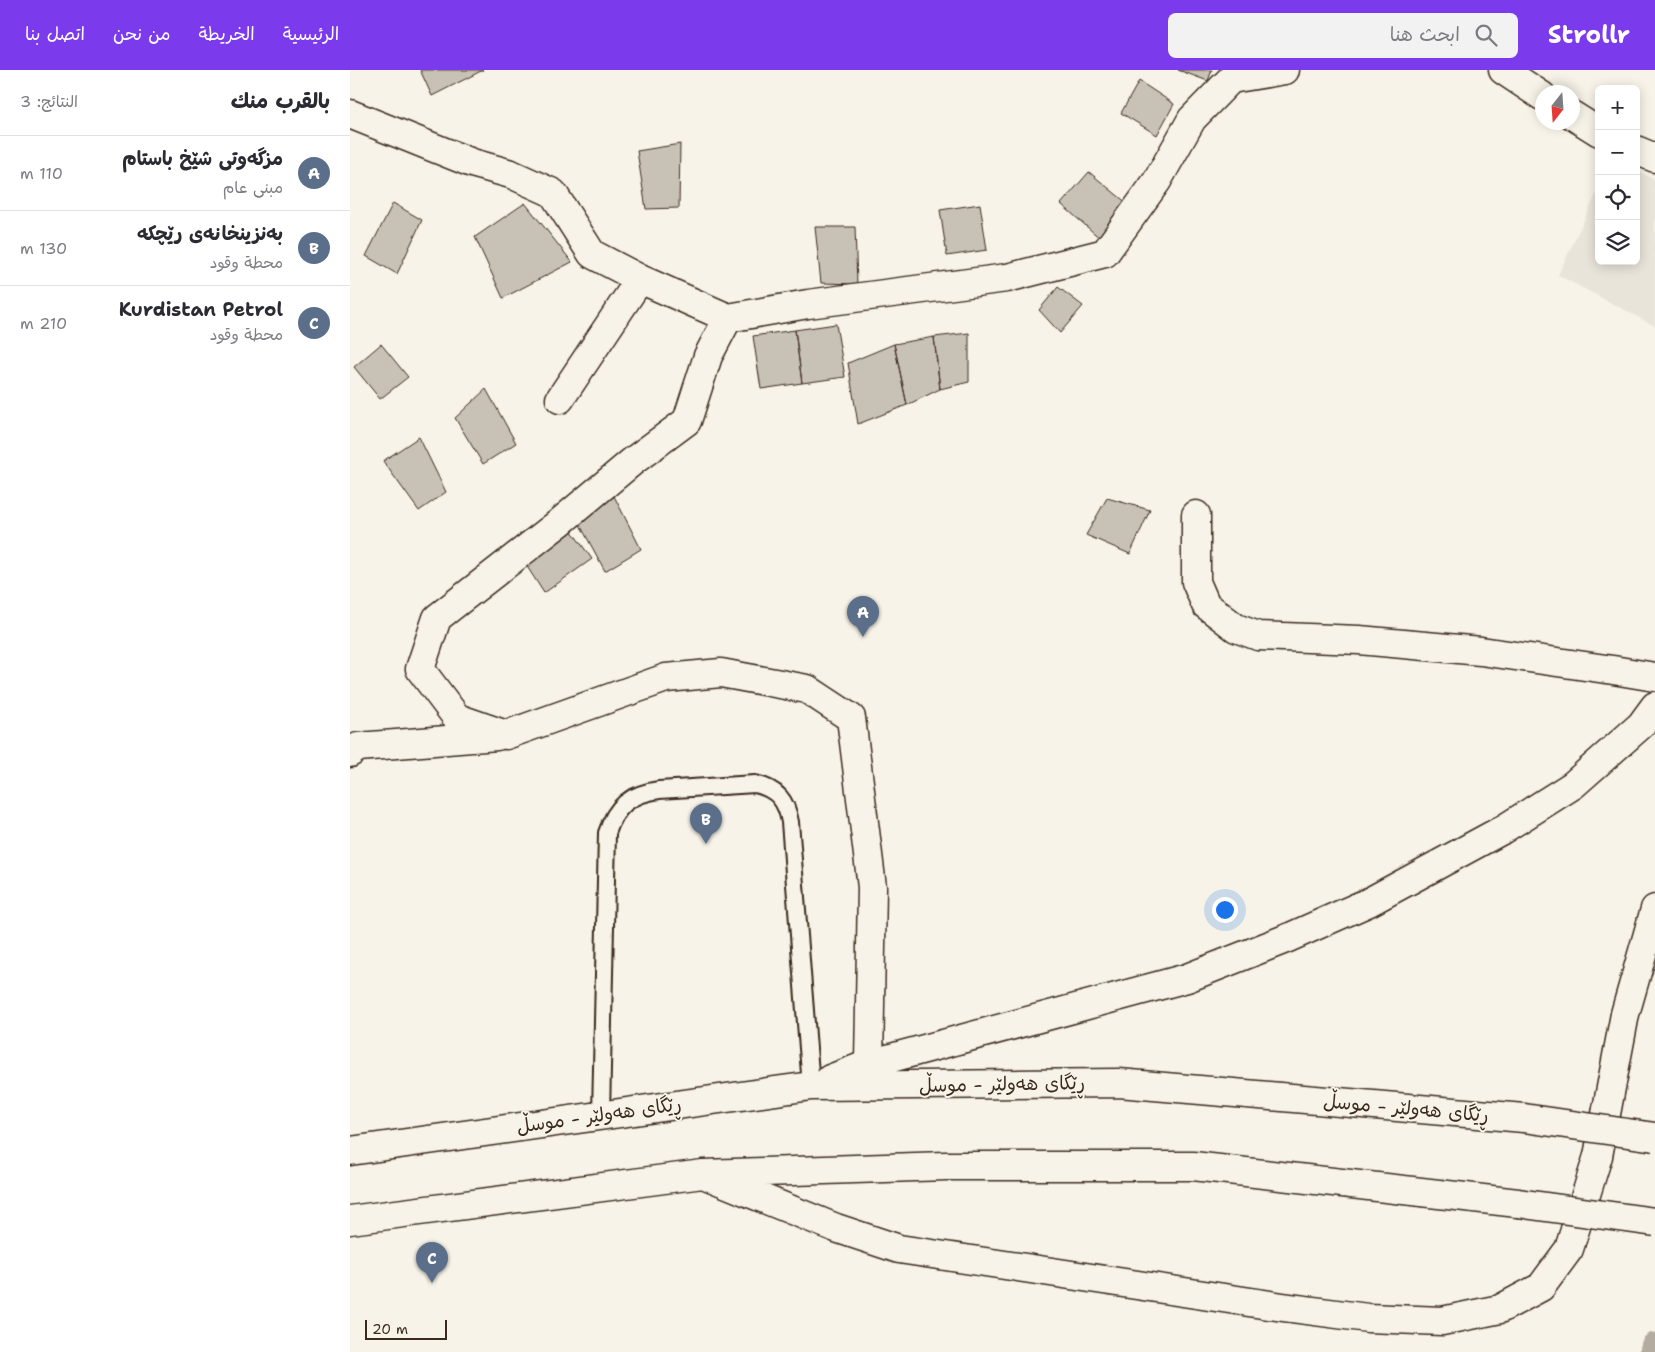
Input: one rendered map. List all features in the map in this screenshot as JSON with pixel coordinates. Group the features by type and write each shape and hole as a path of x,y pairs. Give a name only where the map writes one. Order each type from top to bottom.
{"main road":[{"path":"350,114 472,162 511,174 553,193 592,254 640,280 728,318 808,304 1007,278 1106,252 1157,182 1192,119 1231,79 1285,70"},
{"path":"1503,70 1535,91"},
{"path":"1580,120 1596,130"},
{"path":"1640,152 1655,158"},
{"path":"560,400 640,280"},
{"path":"506,735 457,718 420,669 437,618 559,523 633,461 687,421 708,356 728,318"},
{"path":"1196,514 1196,582 1206,605 1236,628 1258,636 1359,640 1481,651 1655,677"},
{"path":"350,753 358,747 506,735 666,678 721,674 807,689 851,718 872,886 869,1064"},
{"path":"811,1086 869,1064 1187,978 1288,938 1369,902 1502,830 1573,785 1641,725 1655,706"},
{"path":"703,1174 836,1228 899,1248 1283,1308 1368,1318 1442,1321 1500,1309 1540,1286 1569,1249 1598,1156 1625,1014 1655,909"},
{"name":"ڕێگای هەولێر - موسڵ","path":"350,1151 811,1086 1118,1083 1524,1118 1655,1137"},
{"path":"350,1220 703,1174 946,1166 1192,1166 1518,1203 1655,1222"}],"lane":[{"path":"601,1115 607,833 612,820 620,808 631,798 644,792 658,790 755,784 776,792 783,800 790,822 811,1086"}],"shaded area":[{"path":"1640,172 1655,180 1655,326 1558,275 1595,196 1595,265 1640,265"}],"building":[{"path":"420,70 483,70 432,96"},
{"path":"1178,70 1212,70 1208,81"},
{"path":"1139,81 1174,104 1157,135 1121,113"},
{"path":"680,144 679,208 646,209 637,151"},
{"path":"1089,172 1128,204 1102,240 1061,204"},
{"path":"393,203 422,220 397,274 366,256"},
{"path":"525,203 572,262 503,298 475,237"},
{"path":"980,204 987,250 947,256 940,210"},
{"path":"815,227 855,227 857,284 821,283"},
{"path":"1058,287 1083,306 1060,333 1039,310"},
{"path":"836,324 845,377 802,383 795,330"},
{"path":"795,330 802,383 761,389 753,336"},
{"path":"969,333 969,382 940,389 934,337"},
{"path":"934,337 940,389 907,405 894,344"},
{"path":"381,344 408,377 380,399 354,367"},
{"path":"894,344 907,405 858,424 848,363"},
{"path":"486,389 516,443 483,464 455,418"},
{"path":"419,437 446,492 419,511 383,461"},
{"path":"614,496 641,549 605,571 579,523"},
{"path":"1107,498 1150,510 1130,554 1086,535"},
{"path":"571,530 592,559 544,593 526,565"}],"waterway":[{"path":"1654,1352 1655,1347"}],"place":[{"name":"مزگەوتی شێخ باستام","path":"863,637"},
{"name":"بەنزینخانەی رێچکە","path":"706,844"},
{"name":"Kurdistan Petrol","path":"432,1283"}]}
